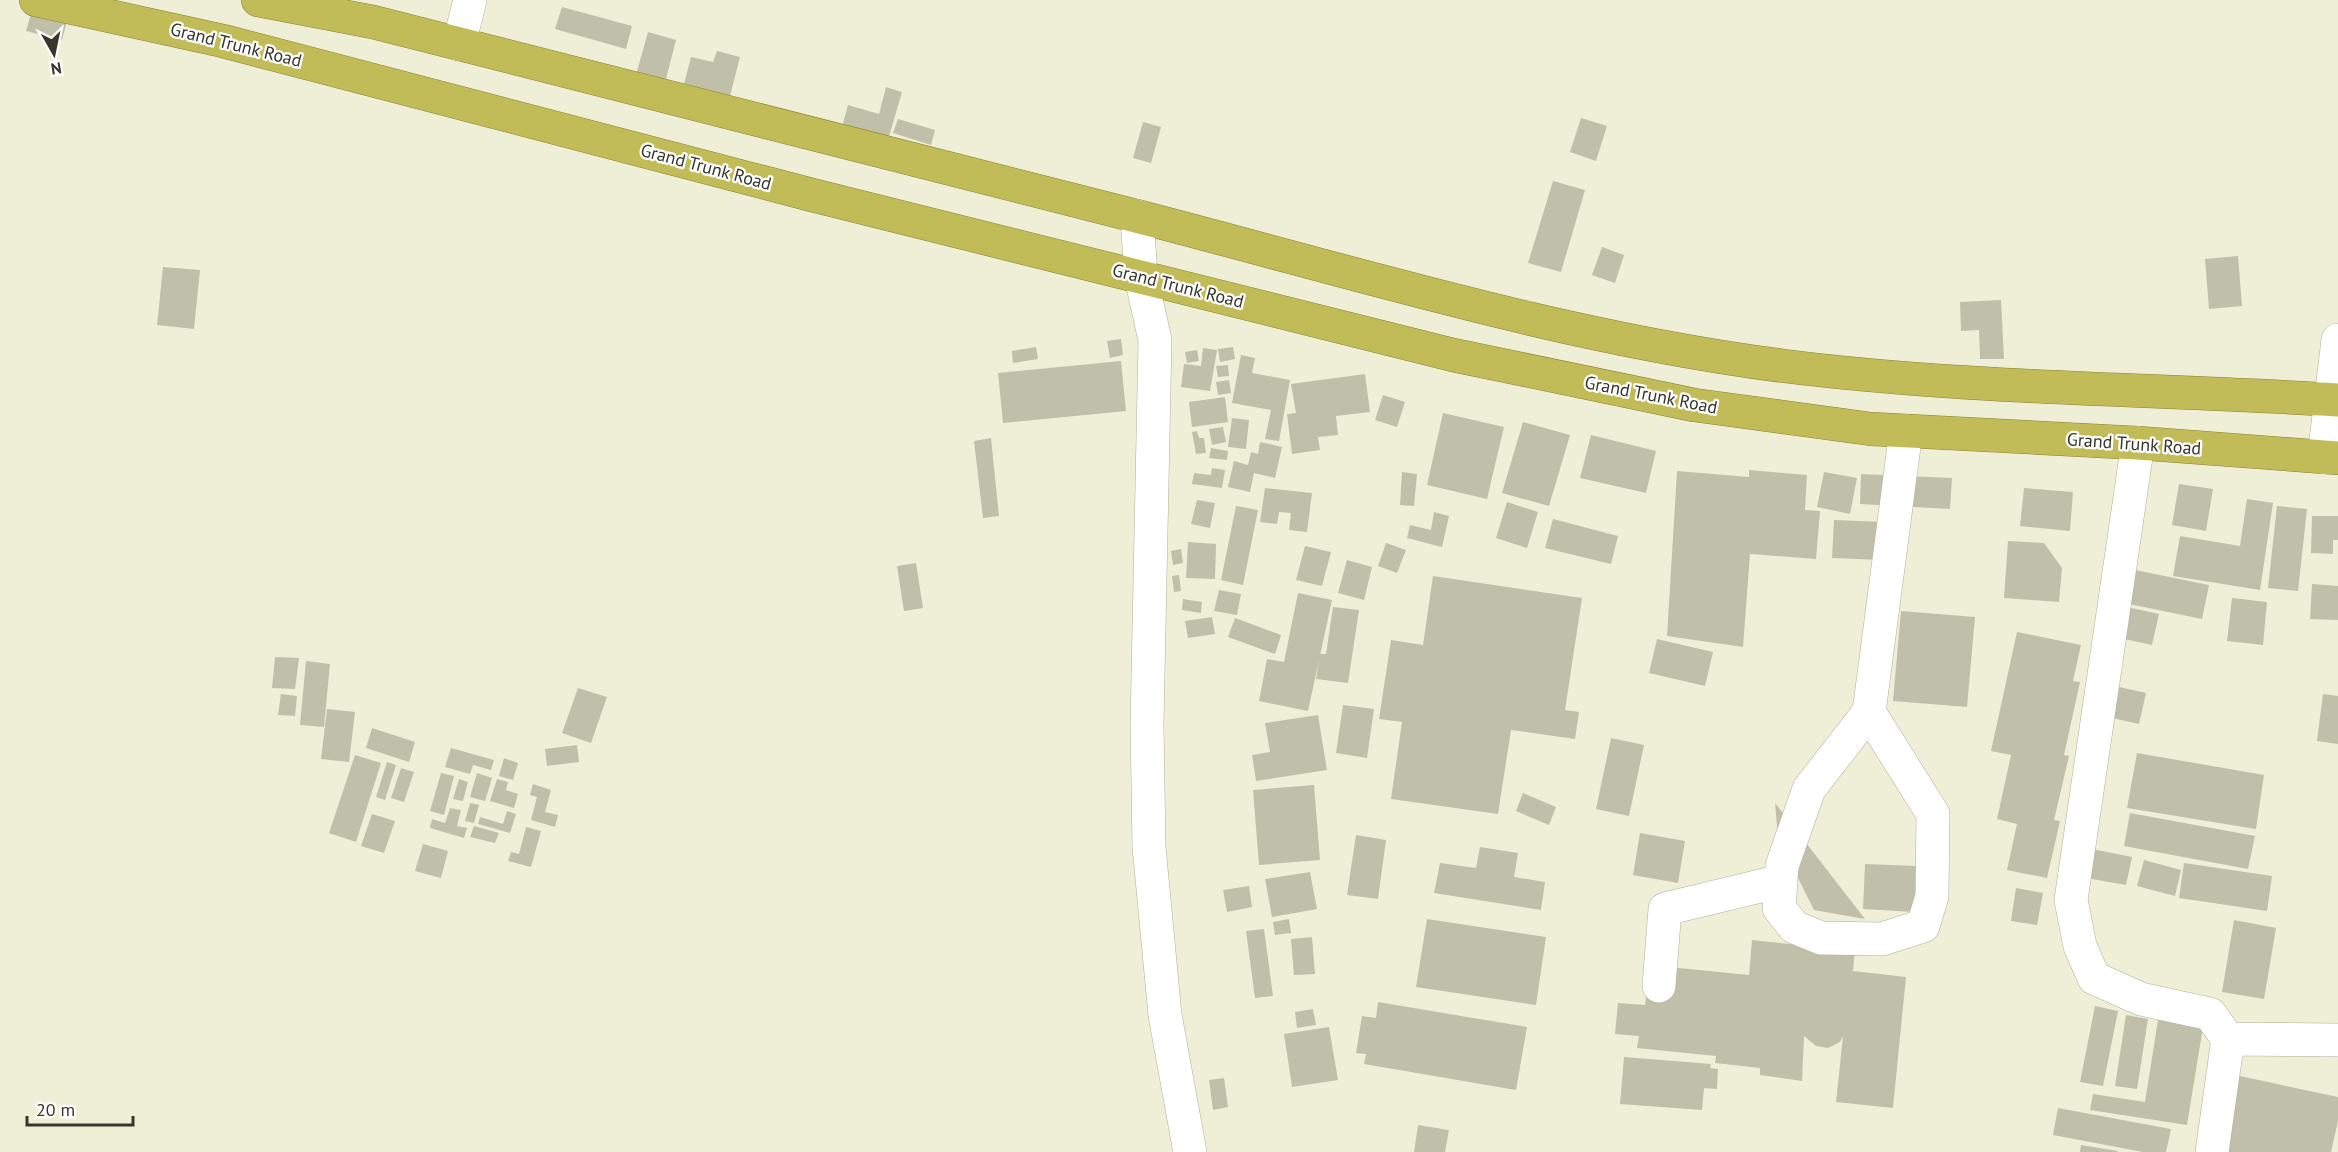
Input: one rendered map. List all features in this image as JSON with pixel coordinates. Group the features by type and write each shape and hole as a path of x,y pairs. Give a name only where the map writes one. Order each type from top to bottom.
{"highway":[{"name":"Grand Trunk Road","path":"36,0 222,40 812,195 1453,354 1694,405 1871,429 2138,443 2331,457"},
{"path":"258,0 373,22 1137,216 1454,300 1656,345 1785,366 1960,381 2334,400"}],"street":[{"path":"459,44 470,0"},
{"path":"1137,216 1141,277 1155,340 1147,724 1149,847 1166,1015 1190,1152"},
{"path":"2331,457 2338,340"},
{"path":"1869,712 1933,814 1932,896 1923,926 1882,939 1821,938 1794,927 1779,908 1782,866 1809,789 1869,712 1906,431"},
{"path":"2138,443 2071,900 2080,946 2094,978 2141,999 2210,1014 2228,1039 2212,1152"},
{"path":"1659,986 1665,909 1781,881"},
{"path":"2228,1039 2338,1040"}],"building":[{"path":"33,7 68,17 62,40 26,31"},
{"path":"562,7 632,26 626,49 555,29"},
{"path":"648,32 676,40 665,83 636,75"},
{"path":"717,51 740,57 729,100 683,88 691,57 713,62"},
{"path":"886,87 902,92 888,140 842,127 848,105 879,114"},
{"path":"1581,118 1607,126 1596,161 1570,152"},
{"path":"898,119 935,130 931,145 893,133"},
{"path":"1143,122 1161,127 1151,163 1133,158"},
{"path":"1553,181 1585,190 1561,272 1528,263"},
{"path":"1602,247 1624,255 1615,283 1592,275"},
{"path":"2238,256 2242,306 2209,309 2205,259"},
{"path":"163,267 200,270 194,329 157,325"},
{"path":"2001,300 2004,359 1980,359 1979,330 1961,331 1960,302"},
{"path":"1121,339 1123,355 1110,358 1107,341"},
{"path":"1036,347 1038,359 1013,363 1012,351"},
{"path":"1233,347 1235,359 1220,362 1218,349"},
{"path":"1203,348 1217,350 1210,391 1181,387 1184,364 1201,366"},
{"path":"1197,350 1199,361 1187,363 1185,352"},
{"path":"1241,355 1255,358 1252,373 1290,380 1279,441 1265,439 1271,410 1232,403"},
{"path":"1121,361 1126,411 1003,423 998,373"},
{"path":"1228,365 1229,376 1218,377 1216,366"},
{"path":"1365,374 1370,412 1336,416 1338,435 1318,437 1320,450 1292,454 1287,414 1296,413 1291,384"},
{"path":"1229,380 1231,393 1218,395 1216,382"},
{"path":"1383,395 1405,402 1397,427 1375,420"},
{"path":"1225,397 1228,422 1192,427 1189,402"},
{"path":"1443,413 1504,427 1487,499 1427,485"},
{"path":"1232,418 1249,420 1246,449 1228,447"},
{"path":"1523,422 1570,435 1549,506 1502,493"},
{"path":"1223,427 1226,442 1212,445 1209,429"},
{"path":"1197,431 1199,438 1204,438 1206,453 1196,454 1192,432"},
{"path":"1591,435 1656,451 1646,493 1580,478"},
{"path":"991,438 999,516 983,518 974,441"},
{"path":"1260,442 1282,447 1275,478 1254,473 1250,492 1228,487 1234,461 1248,465 1251,452 1258,454"},
{"path":"1211,448 1228,451 1227,460 1209,458"},
{"path":"1212,468 1225,470 1222,488 1192,484 1194,473 1211,475"},
{"path":"1749,470 1807,475 1805,510 1820,511 1816,559 1750,554 1743,647 1667,636 1677,471 1749,477"},
{"path":"1402,472 1417,474 1414,506 1400,505"},
{"path":"1824,472 1857,478 1850,514 1817,507"},
{"path":"1861,474 1952,478 1950,509 1860,504"},
{"path":"2179,484 2213,489 2206,531 2172,525"},
{"path":"1265,488 1312,493 1307,532 1289,530 1291,513 1279,512 1277,524 1260,522"},
{"path":"2024,488 2073,492 2070,531 2020,526"},
{"path":"2247,499 2273,503 2260,590 2173,576 2180,536 2240,546"},
{"path":"1197,500 1215,503 1210,528 1191,524"},
{"path":"1507,502 1538,512 1527,548 1496,538"},
{"path":"1236,506 1258,510 1243,585 1221,580"},
{"path":"2277,506 2307,509 2298,591 2268,588"},
{"path":"1434,512 1449,516 1442,547 1407,538 1410,525 1431,530"},
{"path":"2312,516 2338,516 2338,540 2333,540 2333,554 2311,553"},
{"path":"1553,519 1618,536 1611,564 1545,548"},
{"path":"1834,520 1885,522 1883,560 1832,558"},
{"path":"2008,541 2044,543 2062,568 2059,602 2004,598"},
{"path":"1188,542 1216,544 1215,579 1186,578"},
{"path":"1386,543 1406,550 1397,573 1378,566"},
{"path":"1305,546 1331,552 1322,586 1296,580"},
{"path":"1181,549 1183,563 1173,565 1171,551"},
{"path":"1347,560 1372,567 1364,600 1338,593"},
{"path":"916,563 923,608 904,611 897,566"},
{"path":"2130,569 2209,585 2202,619 2124,603"},
{"path":"1179,575 1181,591 1174,592 1172,576"},
{"path":"1433,576 1582,598 1565,710 1579,712 1575,739 1511,730 1498,814 1391,799 1402,722 1379,719 1391,640 1423,645"},
{"path":"2312,584 2338,586 2338,620 2310,619"},
{"path":"1219,590 1241,594 1237,615 1214,611"},
{"path":"1298,593 1332,600 1308,711 1259,701 1267,659 1284,662"},
{"path":"2232,598 2267,602 2263,645 2227,641"},
{"path":"1183,599 1202,602 1201,613 1182,610"},
{"path":"1333,607 1359,610 1348,683 1316,679 1320,654 1326,654"},
{"path":"2127,607 2159,614 2152,645 2120,638"},
{"path":"1901,611 1975,617 1967,707 1893,701"},
{"path":"1212,617 1215,634 1188,638 1185,621"},
{"path":"1235,618 1281,635 1275,654 1228,637"},
{"path":"2017,632 2081,645 2073,681 2080,682 2064,755 2069,756 2054,820 2060,821 2047,878 2007,870 2017,824 1997,819 2011,755 1991,751"},
{"path":"1657,639 1713,652 1705,686 1649,673"},
{"path":"275,657 299,658 295,689 272,688"},
{"path":"306,661 330,664 324,727 300,725"},
{"path":"2115,686 2146,693 2139,724 2108,717"},
{"path":"578,688 607,697 591,743 562,733"},
{"path":"281,694 297,696 295,716 278,715"},
{"path":"2323,694 2338,696 2338,744 2317,741"},
{"path":"1343,705 1374,709 1367,758 1336,753"},
{"path":"327,709 355,712 349,762 321,759"},
{"path":"1318,715 1327,770 1256,781 1252,755 1270,752 1265,723"},
{"path":"372,728 415,742 409,762 366,748"},
{"path":"1611,738 1644,745 1629,816 1596,809"},
{"path":"577,745 579,762 547,766 545,749"},
{"path":"451,748 494,760 491,770 473,765 470,774 445,767"},
{"path":"2137,753 2264,775 2256,829 2127,808"},
{"path":"355,755 381,763 356,842 329,833"},
{"path":"504,758 518,763 513,780 499,776"},
{"path":"387,762 396,765 385,800 376,797"},
{"path":"401,768 414,772 404,802 391,798"},
{"path":"441,773 454,776 444,815 430,811"},
{"path":"477,773 492,778 485,801 470,797"},
{"path":"459,779 468,782 463,801 453,799"},
{"path":"497,779 508,782 506,790 518,794 514,808 490,801"},
{"path":"533,784 551,790 545,812 558,815 555,827 531,820 537,797 530,795"},
{"path":"1314,785 1320,860 1259,865 1253,790"},
{"path":"1523,793 1556,807 1549,825 1516,811"},
{"path":"470,803 479,805 474,823 465,821"},
{"path":"1775,803 1865,919 1814,910 1778,838"},
{"path":"450,808 461,810 457,826 467,828 464,838 430,828 432,819 445,823"},
{"path":"507,811 516,814 510,833 478,824 480,817 503,824"},
{"path":"2130,813 2255,836 2248,869 2124,846"},
{"path":"372,814 395,821 384,853 361,846"},
{"path":"474,826 499,833 495,843 470,837"},
{"path":"526,827 541,831 531,867 508,861 511,852 519,854"},
{"path":"1640,833 1685,841 1678,883 1633,875"},
{"path":"1356,835 1386,840 1378,899 1347,895"},
{"path":"423,844 448,851 441,878 415,871"},
{"path":"1480,847 1518,853 1514,877 1545,882 1541,910 1434,893 1440,863 1476,868"},
{"path":"2087,848 2132,857 2126,885 2081,877"},
{"path":"2144,860 2181,870 2175,896 2137,886"},
{"path":"2184,863 2272,876 2267,911 2179,898"},
{"path":"1865,864 1916,866 1914,912 1863,909"},
{"path":"1310,872 1317,909 1272,917 1265,879"},
{"path":"1249,886 1252,907 1227,912 1223,890"},
{"path":"2016,888 2043,893 2037,925 2011,921"},
{"path":"1289,919 1291,933 1275,935 1273,922"},
{"path":"1427,919 1546,937 1536,1005 1416,987"},
{"path":"2234,920 2276,928 2264,999 2222,992"},
{"path":"1264,929 1273,996 1255,998 1246,931"},
{"path":"1312,937 1315,974 1294,975 1291,939"},
{"path":"1752,940 1855,951 1853,971 1906,977 1893,1108 1836,1102 1843,1036 1840,1042 1828,1048 1816,1046 1804,1036 1802,1081 1760,1075 1760,1068 1715,1063 1716,1056 1637,1048 1639,1036 1615,1034 1618,1003 1645,1005 1649,965 1749,975"},
{"path":"1378,1002 1527,1027 1516,1090 1364,1064 1366,1054 1356,1053 1362,1016 1376,1018"},
{"path":"2095,1006 2118,1011 2103,1086 2080,1082"},
{"path":"1313,1009 1316,1025 1297,1028 1295,1012"},
{"path":"2126,1015 2148,1019 2137,1089 2115,1086"},
{"path":"2158,1020 2203,1027 2187,1125 2090,1110 2093,1094 2145,1102"},
{"path":"1329,1027 1338,1080 1292,1087 1284,1034"},
{"path":"1624,1057 1711,1064 1710,1068 1718,1069 1717,1089 1704,1088 1702,1110 1620,1104"},
{"path":"2235,1075 2338,1097 2338,1121 2331,1152 2225,1152"},
{"path":"1224,1078 1228,1107 1213,1110 1209,1080"},
{"path":"2058,1108 2171,1129 2166,1152 2143,1152 2053,1135"},
{"path":"1418,1125 1449,1130 1445,1152 1414,1152"},
{"path":"2081,1145 2118,1151 2080,1152"}]}
